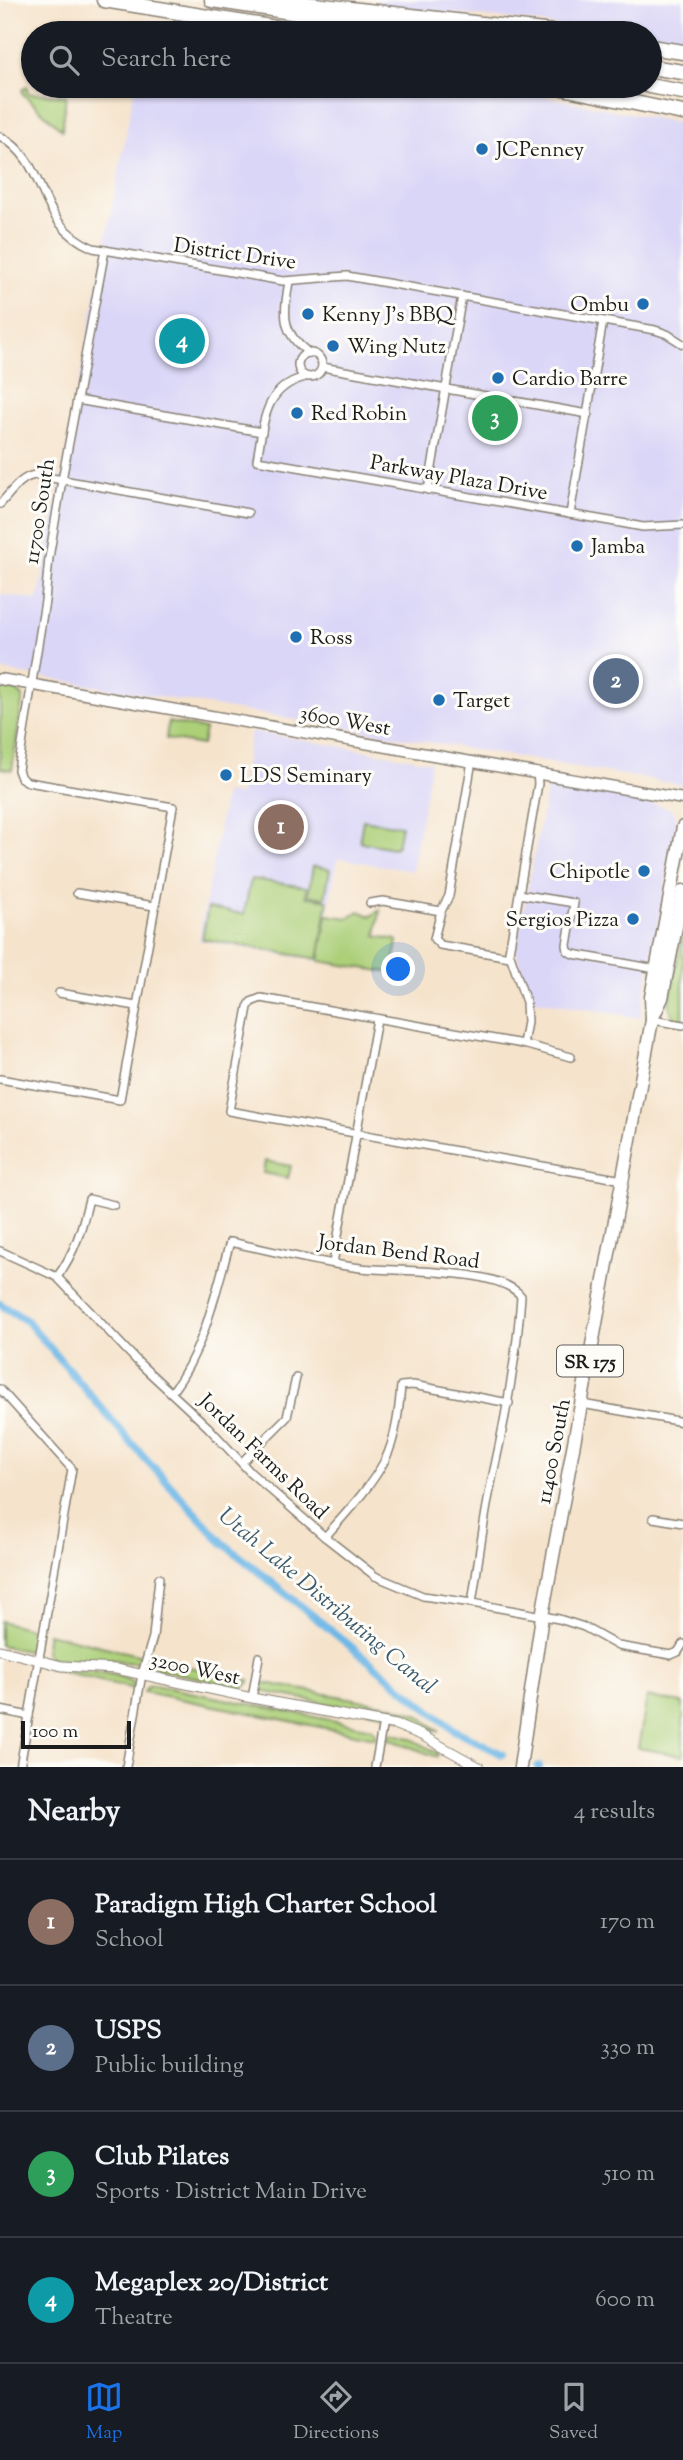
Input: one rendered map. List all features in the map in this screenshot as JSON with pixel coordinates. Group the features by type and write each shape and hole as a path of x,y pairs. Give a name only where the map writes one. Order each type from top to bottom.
{"highway":[{"path":"104,0 225,21"},
{"path":"212,0 349,21"},
{"path":"271,0 456,21"},
{"path":"662,49 683,52"},
{"path":"662,68 683,72"},
{"path":"662,88 683,92"},
{"path":"611,98 683,113"}],"main road":[{"name":"3600 West","path":"0,680 683,799"},
{"name":"11400 South","path":"520,1767 542,1616 652,1020 651,997 683,827"},
{"name":"11400 South","path":"652,1020 662,999 683,891"}],"street":[{"name":"District Drive","path":"0,136 30,164 54,217 64,230 82,244 289,281 347,276 662,332 683,344"},
{"name":"11700 South","path":"105,250 62,480 18,770 21,778 28,782 173,807 155,906"},
{"path":"289,281 284,312 287,329 296,343 319,357 322,367"},
{"path":"428,490 462,296"},
{"path":"570,514 603,321"},
{"path":"296,343 300,373 305,377"},
{"path":"298,363 303,355 309,353"},
{"name":"Parkway Plaza Drive","path":"298,363 287,383 270,403 257,460 643,527 683,525"},
{"path":"322,367 588,414"},
{"path":"287,383 316,376 322,367"},
{"path":"77,400 262,432"},
{"path":"0,504 29,476 248,513"},
{"path":"472,761 449,896 434,935 438,944 510,957"},
{"path":"523,1044 527,1023 526,1002 510,957 510,947 538,785 537,772"},
{"path":"0,1079 120,1100 155,906 77,893"},
{"path":"519,894 574,903 567,945 568,951 573,954 656,969"},
{"path":"370,903 383,901 441,911"},
{"path":"59,993 136,1006"},
{"path":"571,1057 523,1044 256,999 248,1007 229,1111 623,1180"},
{"path":"333,1263 377,1019"},
{"path":"652,1020 683,1025"},
{"path":"57,1277 69,1261 81,1234 89,1199 114,1205"},
{"name":"Jordan Bend Road","path":"172,1392 187,1373 206,1329 230,1242 362,1268 446,1273 499,1282 516,1289 521,1296 518,1351 509,1403"},
{"name":"Jordan Farms Road","path":"0,1251 57,1277 139,1363 172,1392 251,1473 325,1538 375,1576 423,1596 579,1625 618,1646 667,1654 678,1652 683,1644"},
{"path":"242,1462 287,1417 296,1378"},
{"path":"325,1538 386,1459 394,1432 401,1386 413,1385 509,1403 494,1471 472,1603"},
{"path":"0,1389 72,1469 20,1767"},
{"path":"582,1404 683,1422"},
{"path":"653,1518 683,1523"},
{"path":"126,1767 142,1674 153,1637 159,1577"},
{"name":"3200 West","path":"0,1650 62,1666 108,1667 252,1698 383,1722 422,1734 479,1767"},
{"path":"252,1698 260,1657"},
{"path":"0,1710 29,1716"},
{"path":"375,1767 383,1722"}],"shaded area":[{"path":"376,0 683,0 683,44 662,41 662,21 524,21 375,6"},
{"path":"133,98 552,98 683,124 683,785 0,670 0,594 38,600"},
{"path":"251,731 431,762 412,871 338,858 319,961 199,940 225,793 240,795"},
{"path":"548,783 661,806 670,809 676,816 640,1018 530,999 516,950"}],"green space":[{"path":"27,98 66,98 62,130"},
{"path":"0,687 17,690 23,696 12,770 0,768"},
{"path":"168,722 205,729 202,745 166,739"},
{"path":"363,820 401,826 397,846 393,848 361,842"},
{"path":"313,866 330,869 325,898 308,895"},
{"path":"251,879 307,887 306,897 328,900 318,959 202,939 208,908 244,914"},
{"path":"380,910 376,936 397,940 393,973 319,961 327,915 348,918 359,911 371,916"},
{"path":"683,930 683,1020 674,1019 669,1006"},
{"path":"265,1161 291,1166 288,1178 263,1173"},
{"path":"0,1621 38,1631 34,1648 26,1651 0,1645"},
{"path":"48,1633 142,1656 139,1662 132,1663 56,1659 48,1657 45,1652"},
{"path":"152,1659 250,1680 243,1688 157,1669 151,1664"},
{"path":"46,1668 118,1676 135,1685 134,1689"},
{"path":"260,1682 393,1706 418,1715 440,1732 389,1715 266,1692 260,1689"},
{"path":"148,1686 371,1728 375,1732 375,1738 144,1692"},
{"path":"647,1697 683,1703 683,1756 638,1748"},
{"path":"391,1733 410,1738 438,1753 437,1757 386,1738"}],"waterway":[{"name":"Utah Lake Distributing Canal","path":"0,1304 27,1321 133,1445 222,1542 454,1730 502,1754"}],"place":[{"name":"JCPenney","path":"482,149"},
{"name":"Ombu","path":"643,304"},
{"name":"Kenny J's BBQ","path":"308,314"},
{"name":"Megaplex 20/District","path":"182,341"},
{"name":"Wing Nutz","path":"333,346"},
{"name":"Cardio Barre","path":"498,378"},
{"name":"Red Robin","path":"297,413"},
{"name":"Club Pilates","path":"495,418"},
{"name":"Jamba","path":"577,546"},
{"name":"Ross","path":"296,637"},
{"name":"USPS","path":"616,681"},
{"name":"Target","path":"439,700"},
{"name":"LDS Seminary","path":"226,775"},
{"name":"Paradigm High Charter School","path":"281,827"},
{"name":"Chipotle","path":"644,871"},
{"name":"Sergios Pizza","path":"633,919"}]}
